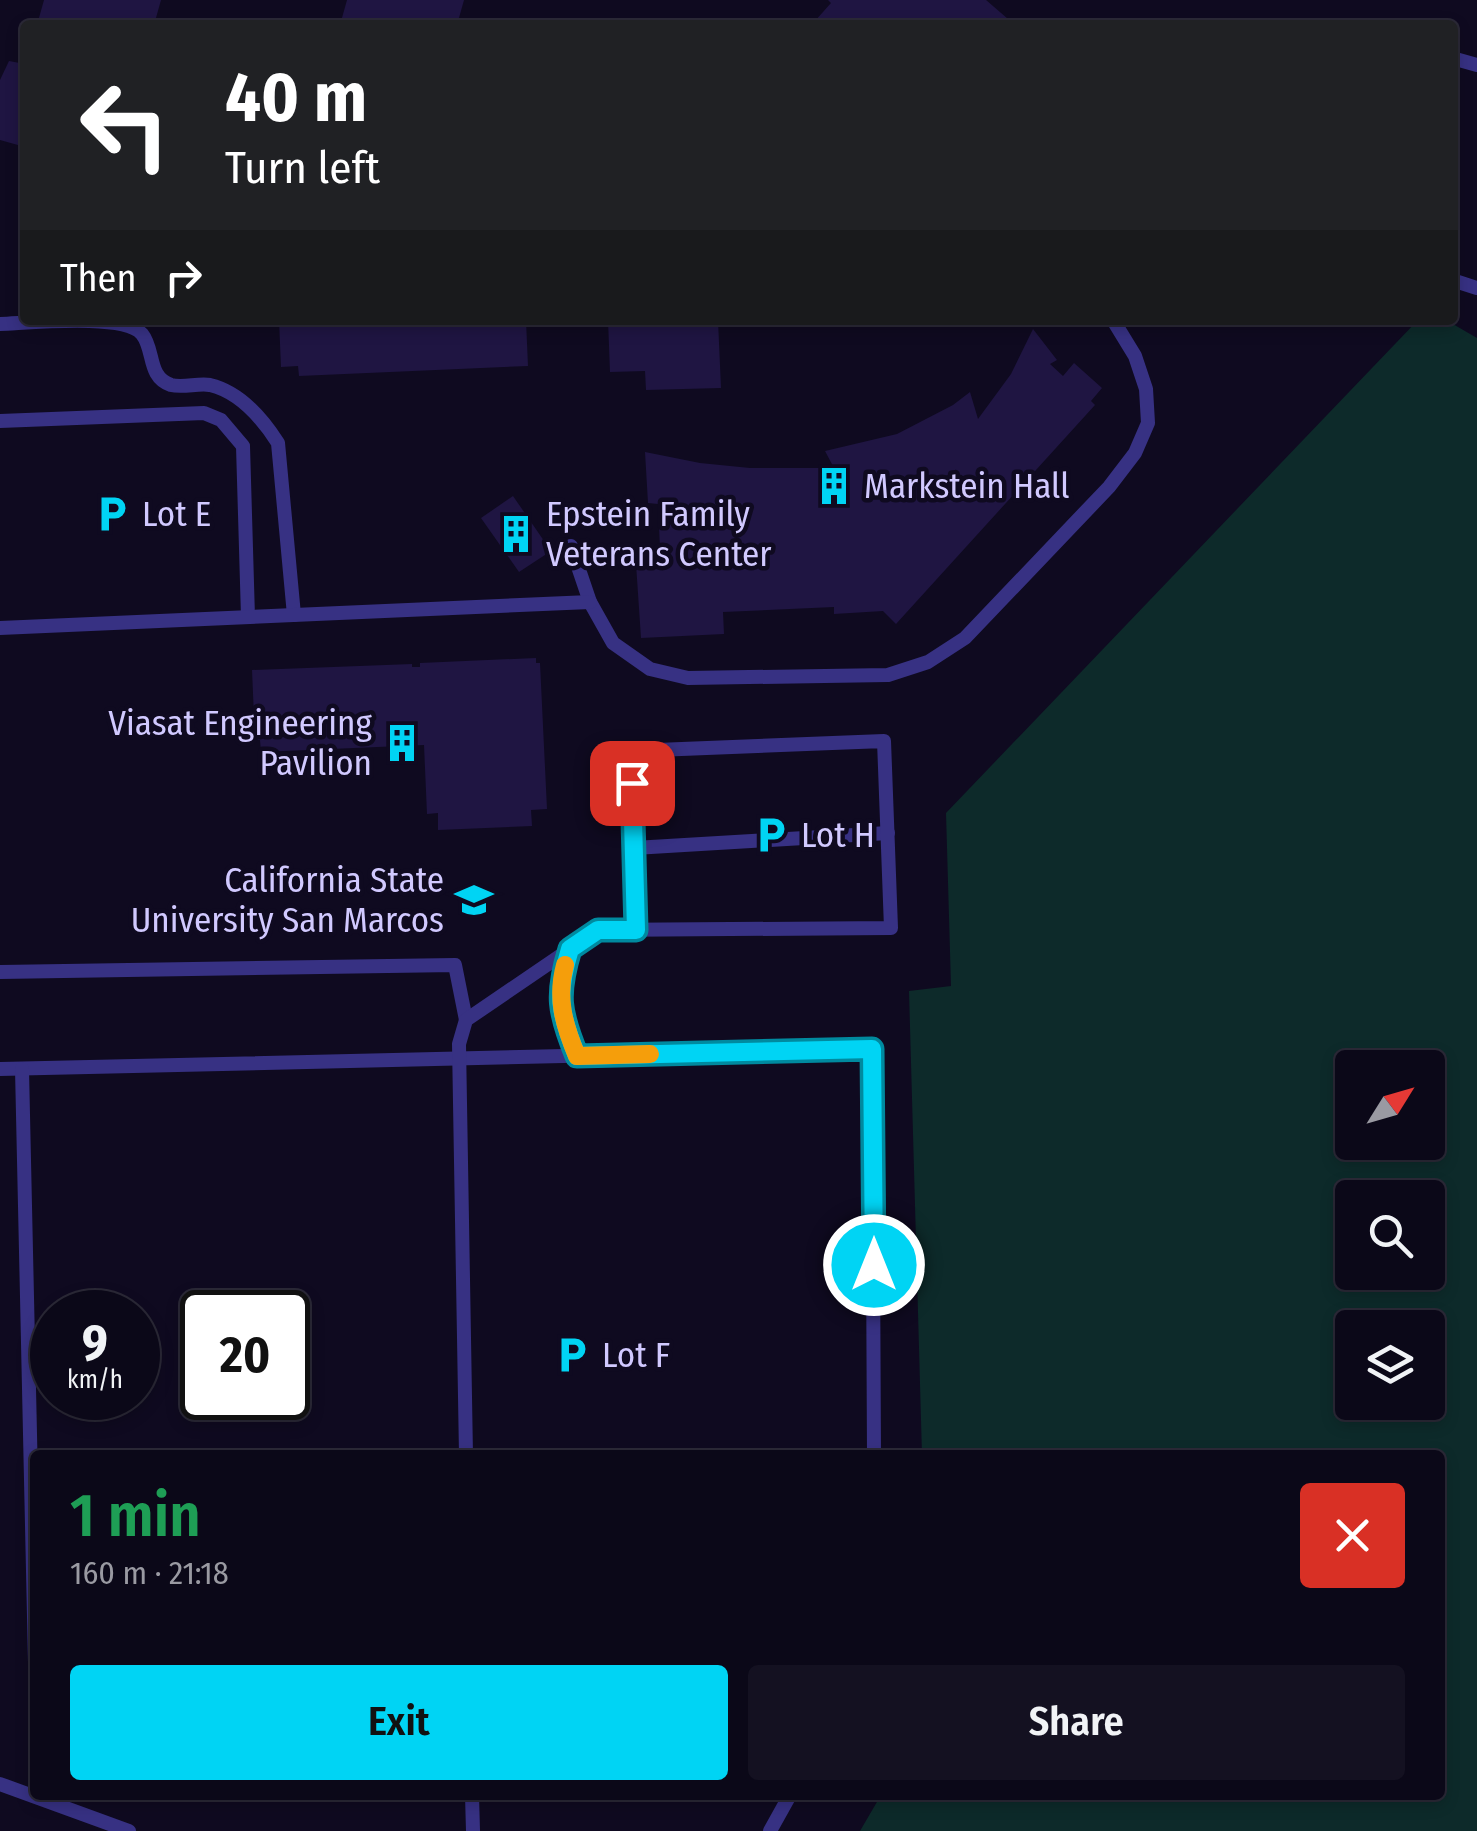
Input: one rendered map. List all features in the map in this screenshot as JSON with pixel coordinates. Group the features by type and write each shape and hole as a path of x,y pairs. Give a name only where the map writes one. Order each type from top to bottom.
{"lane":[{"path":"131,325 144,335 155,374 171,385 210,386 239,398 264,421 278,443 294,615"},
{"path":"571,546 590,602 613,643 650,669 688,678 888,675 928,662 966,638 1109,487 1135,453 1148,423 1146,389 1135,356 1116,325"},
{"path":"0,422 204,413 221,420 242,446 248,617"},
{"path":"0,628 590,602"},
{"path":"466,1020 598,930 636,930 891,928 884,741 631,751 636,930"},
{"path":"634,848 888,834"},
{"path":"570,949 560,984 563,1022 577,1056"},
{"path":"0,972 455,965 466,1020 459,1044 466,1450"},
{"path":"0,1069 872,1049 874,1450"},
{"path":"22,1069 30,1450"},
{"path":"0,1784 30,1793"},
{"path":"48,1800 129,1831"},
{"path":"472,1800 473,1831"},
{"path":"770,1831 787,1800"}],"green space":[{"path":"1413,325 1455,325 1477,338 1477,1831 860,1831 878,1800 1445,1800 1445,1450 922,1450 909,991 951,986 946,813"}],"building":[{"path":"44,0 161,0 155,20 38,20"},
{"path":"347,0 464,0 458,20 341,20"},
{"path":"828,0 986,0 1008,19 816,20 831,3"},
{"path":"9,61 20,63 20,146 0,140 0,80"},
{"path":"279,325 526,325 528,366 299,376 298,366 281,367"},
{"path":"608,325 718,325 721,388 646,390 645,371 610,372"},
{"name":"Markstein Hall","path":"1033,329 1057,360 1050,364 1063,376 1074,363 1102,388 1091,401 1095,405 896,624 883,611 834,614 834,607 723,612 724,634 641,638 635,549 660,548 658,504 648,503 645,452 750,468 834,468 825,451 897,434 970,392 978,419 1011,374"},
{"name":"Epstein Family Veterans Center","path":"513,496 551,551 519,572 481,518"},
{"name":"Viasat Engineering Pavilion","path":"536,658 536,663 540,663 547,809 531,810 532,826 438,830 438,813 427,814 424,745 261,752 260,740 255,740 252,670 412,664 420,667 420,663"}],"slow traffic":[{"path":"565,965 560,984 563,1022 577,1056 650,1054"}],"place":[{"name":"Markstein Hall","path":"834,486"},
{"name":"Lot E","path":"112,514"},
{"name":"Epstein Family Veterans Center","path":"516,534"},
{"name":"Viasat Engineering Pavilion","path":"402,743"},
{"name":"Lot H","path":"771,835"},
{"name":"California State University San Marcos","path":"474,900"},
{"name":"Lot F","path":"572,1355"}],"route":[{"path":"632,783 636,930 598,930 570,949 560,984 563,1022 577,1056 872,1049 874,1265"}]}
